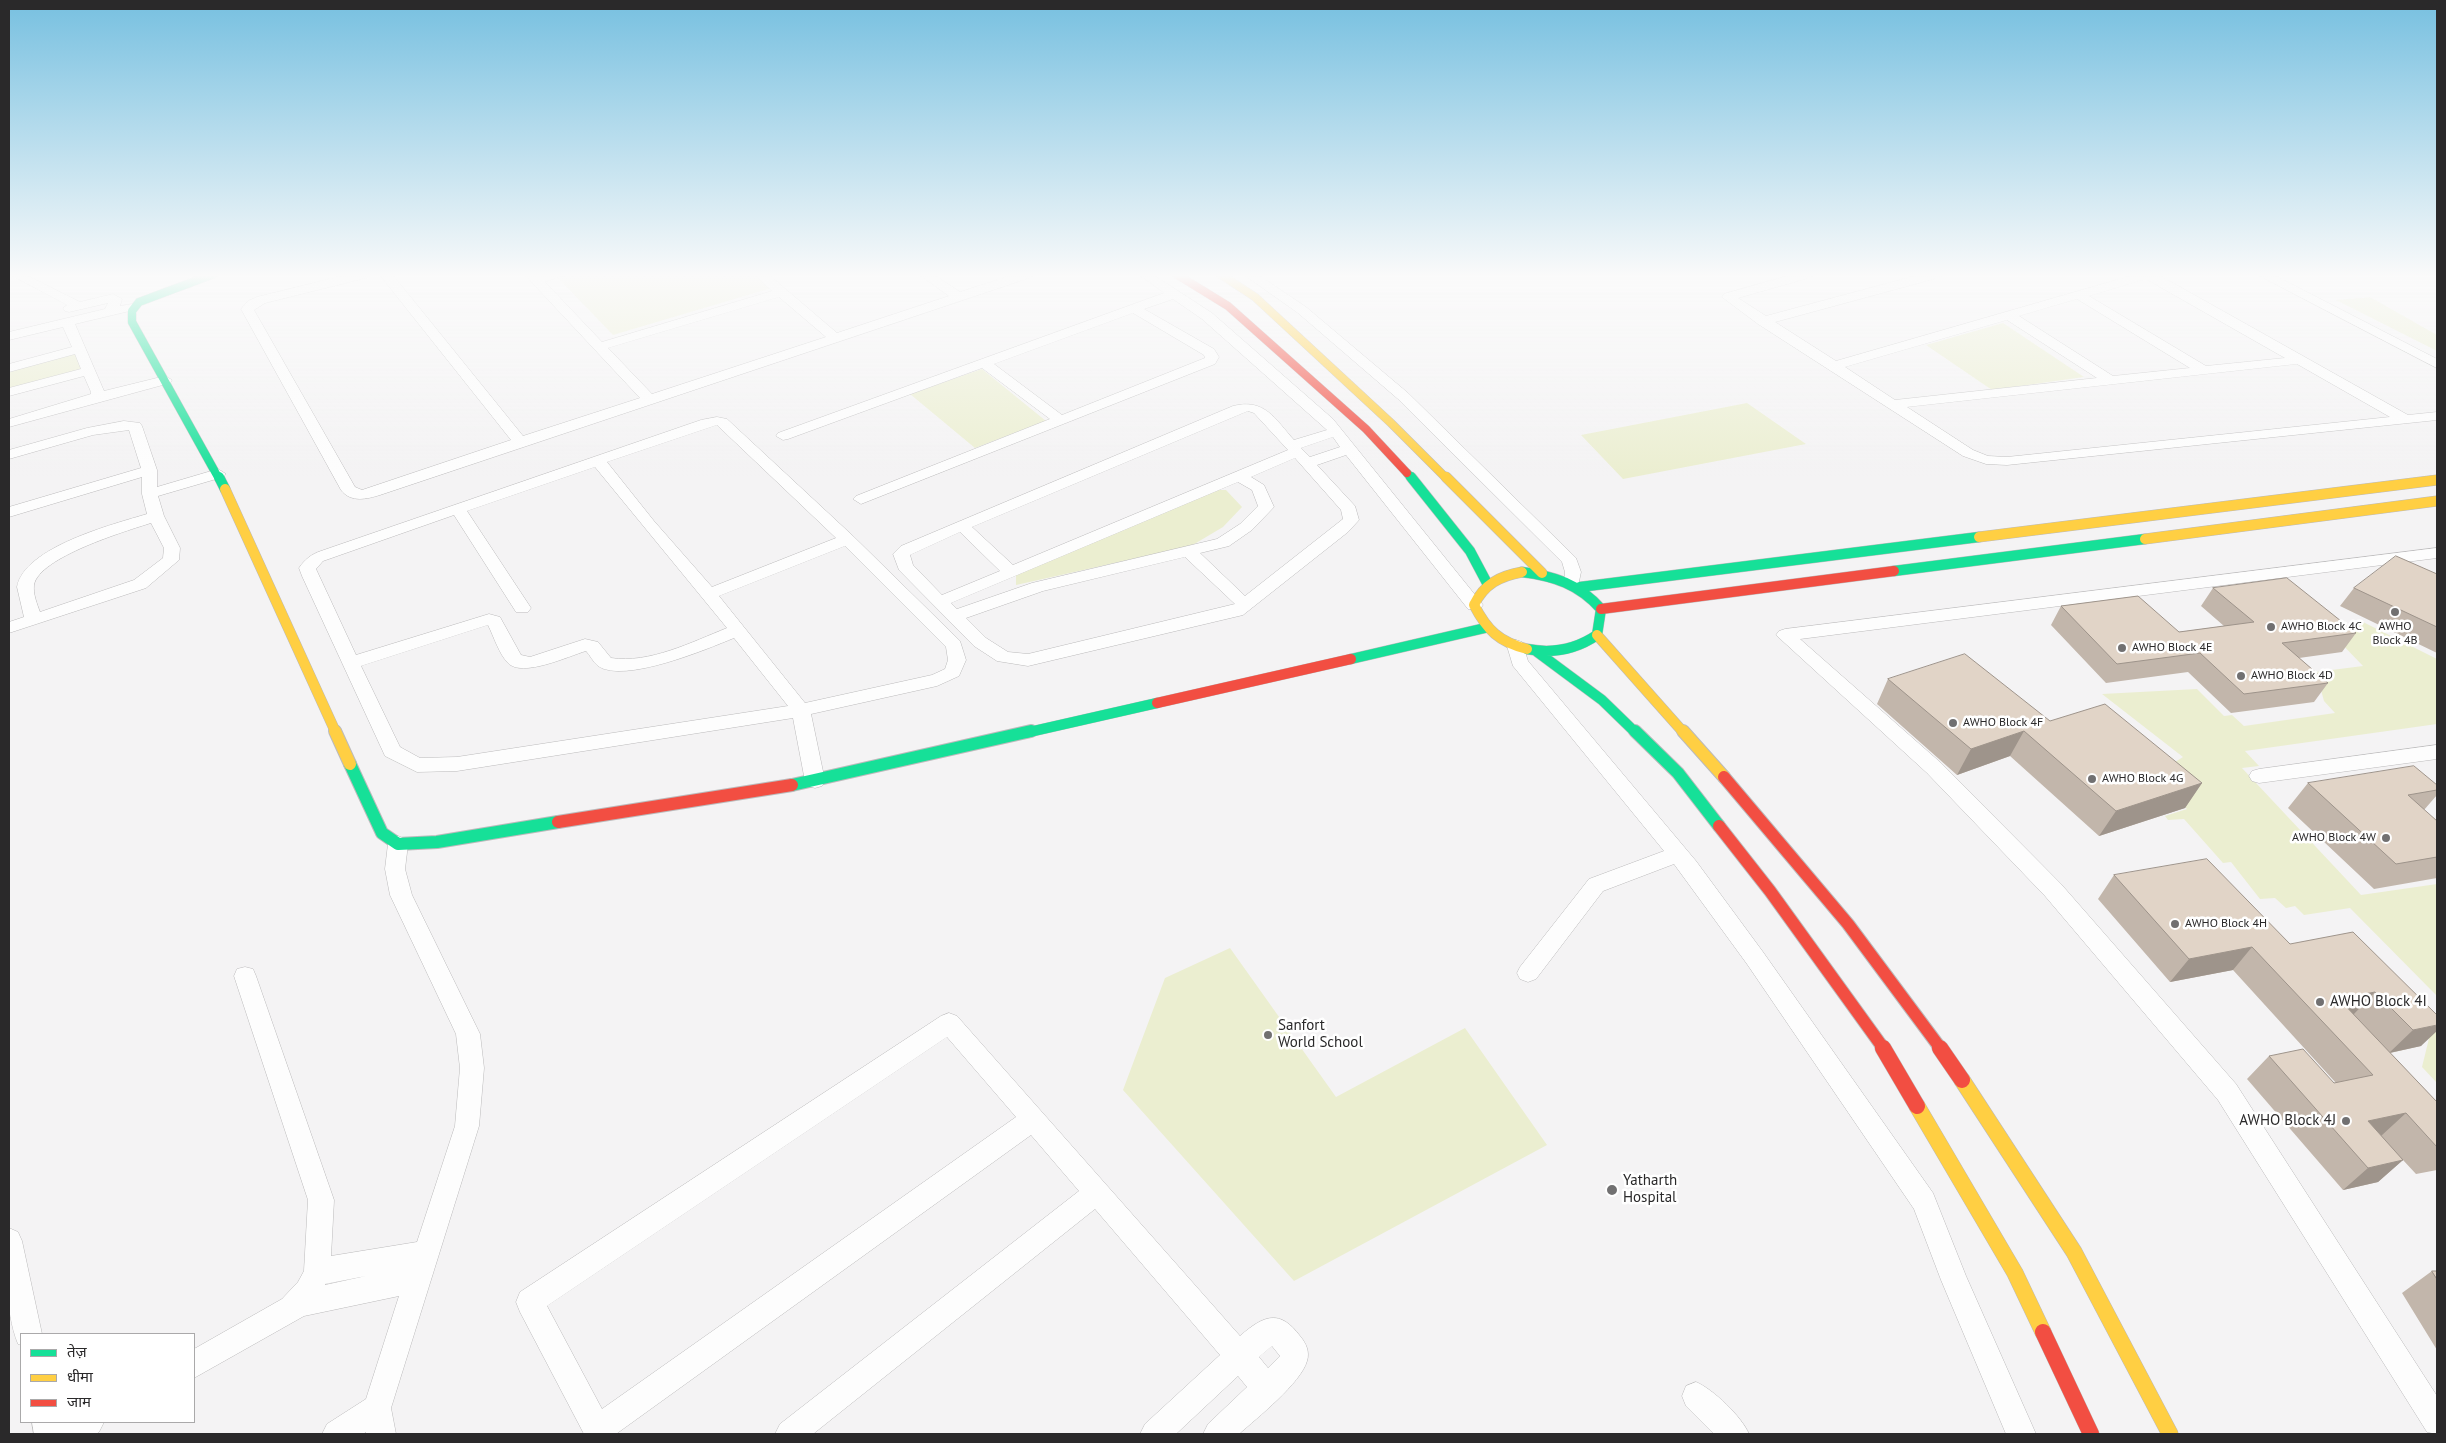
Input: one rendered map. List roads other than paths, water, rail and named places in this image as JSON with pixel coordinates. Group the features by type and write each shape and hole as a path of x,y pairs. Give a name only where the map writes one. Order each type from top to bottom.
{"street":[{"path":"76,341 98,392 97,397"},
{"path":"143,341 218,474 382,833 398,844 437,842 814,781 1485,628"},
{"path":"266,341 349,490 360,495 375,492 824,341"},
{"path":"439,341 520,442"},
{"path":"594,341 650,400"},
{"path":"599,347 618,341"},
{"path":"783,436 1043,341"},
{"path":"861,499 1210,361 1212,357 1208,352 1190,341"},
{"path":"1235,341 1328,422 1474,605 1485,628 1526,649 1602,700 1678,773 1770,891 1876,1036 2015,1273 2091,1434"},
{"path":"1268,341 1366,429 1415,482 1470,550 1487,583"},
{"path":"1304,341 1405,437 1542,573"},
{"path":"1339,341 1403,396 1570,561 1576,584"},
{"path":"1795,341 1968,453 1986,460 2007,461 2437,416"},
{"path":"1833,366 1918,341"},
{"path":"2049,341 2111,381"},
{"path":"2155,341 2205,371"},
{"path":"2268,341 2405,419"},
{"path":"2393,341 2437,364"},
{"path":"9,368 80,349"},
{"path":"1894,404 2301,360"},
{"path":"984,363 1061,421"},
{"path":"9,392 89,371"},
{"path":"9,423 97,397 165,380"},
{"path":"1249,407 1259,410 1349,509 1350,520 1342,529 1237,611 1028,660 1003,657 980,642 906,567 901,554 962,526 1238,409 1249,407"},
{"path":"706,422 722,422 847,539 954,645 957,660 953,672 937,680 801,710 457,764 417,765 392,751 310,576 308,568 311,563 327,554 458,509 706,422"},
{"path":"9,455 108,427 128,424 135,426 149,470 150,494 156,516 172,548 171,560 140,584 9,628"},
{"path":"940,602 1298,453 1335,432"},
{"path":"1298,453 1349,449"},
{"path":"598,461 648,524 709,594 801,710 814,781"},
{"path":"9,512 149,470"},
{"path":"150,494 218,474"},
{"path":"954,616 1038,587 1223,543 1246,527 1266,507 1259,488 1239,476"},
{"path":"1576,584 2437,480"},
{"path":"1602,609 2437,502"},
{"path":"458,509 522,608"},
{"path":"34,620 25,584 30,574 40,564 93,537 156,516"},
{"path":"962,526 1011,572"},
{"path":"709,594 847,539"},
{"path":"1189,552 1245,606"},
{"path":"2437,553 1785,635 1934,768 2053,890 2227,1092 2437,1422"},
{"path":"1474,605 1478,593 1487,583 1512,574 1542,573 1576,584 1591,594 1602,609 1597,635 1582,646 1561,651 1526,649"},
{"path":"351,664 489,619 494,621 514,659 525,663 585,645 592,646 600,658 607,662 631,664 681,651 738,630"},
{"path":"1597,635 1716,767 1818,887 1932,1034 2074,1252 2170,1434"},
{"path":"1526,649 1519,662 1678,854 1755,958 1924,1202 1954,1280 2021,1434"},
{"path":"2259,776 2437,752"},
{"path":"337,1434 379,1421 417,1279 467,1126 472,1068 468,1034 401,895 395,869 398,844"},
{"path":"1528,973 1596,885 1678,854"},
{"path":"195,1363 281,1316 298,1304 308,1291 317,1272 321,1200 245,976"},
{"path":"1033,1119 599,1432 530,1302 949,1023 1241,1356 1267,1388"},
{"path":"790,1434 1097,1192"},
{"path":"9,1241 28,1333"},
{"path":"317,1272 425,1253"},
{"path":"298,1304 417,1279"},
{"path":"1155,1434 1260,1337 1269,1332 1280,1332 1294,1351 1294,1360 1286,1371 1218,1434"},
{"path":"1696,1396 1734,1434"},
{"path":"66,1434 87,1423"}],"place":[{"name":"AWHO Block 4B","path":"2395,612"},
{"name":"AWHO Block 4C","path":"2271,627"},
{"name":"AWHO Block 4E","path":"2122,648"},
{"name":"AWHO Block 4D","path":"2241,676"},
{"name":"AWHO Block 4F","path":"1953,723"},
{"name":"AWHO Block 4G","path":"2092,779"},
{"name":"AWHO Block 4W","path":"2386,838"},
{"name":"AWHO Block 4H","path":"2175,924"},
{"name":"AWHO Block 4I","path":"2320,1002"},
{"name":"Sanfort World School","path":"1268,1035"},
{"name":"AWHO Block 4J","path":"2346,1121"},
{"name":"Yatharth Hospital","path":"1612,1190"}]}
